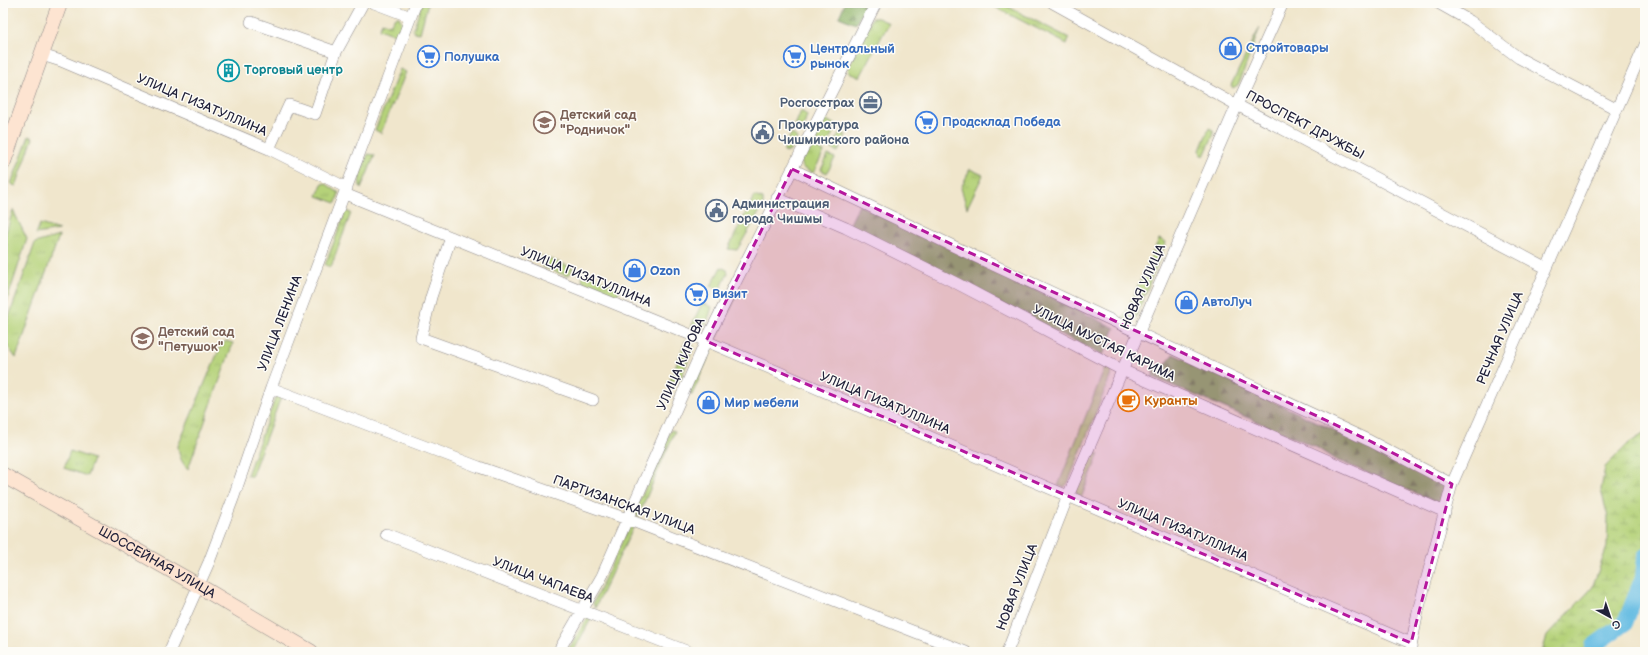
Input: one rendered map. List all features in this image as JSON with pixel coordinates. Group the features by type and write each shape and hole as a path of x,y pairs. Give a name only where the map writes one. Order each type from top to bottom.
{"main road":[{"path":"3,163 60,3"},
{"name":"ШОССЕЙНАЯ УЛИЦА","path":"3,475 200,586 311,652"}],"street":[{"path":"269,149 289,105 315,114 336,52 363,3"},
{"path":"374,3 411,17"},
{"name":"УЛИЦА ЛЕНИНА","path":"170,652 200,586 234,496 271,388 416,3"},
{"name":"УЛИЦА КИРОВА","path":"558,652 602,576 706,341 876,3"},
{"name":"ПРОСПЕКТ ДРУЖБЫ","path":"1052,3 1237,105 1546,268"},
{"name":"НОВАЯ УЛИЦА","path":"1007,652 1068,496 1138,332 1283,3"},
{"path":"1438,3 1470,21 1519,58 1616,109"},
{"path":"251,22 336,52"},
{"name":"РЕЧНАЯ УЛИЦА","path":"1411,647 1418,611 1452,484 1645,45"},
{"name":"УЛИЦА ГИЗАТУЛЛИНА","path":"42,55 62,61 269,149 346,191 451,238 706,341 1068,496 1411,647"},
{"name":"УЛИЦА МУСТАЯ КАРИМА","path":"792,169 1370,441 1452,484"},
{"name":"УЛИЦА МУСТАЯ КАРИМА","path":"778,198 853,231 1122,370 1445,512"},
{"path":"451,238 431,297 422,338 593,400"},
{"name":"ПАРТИЗАНСКАЯ УЛИЦА","path":"271,388 479,467 627,519 966,652"},
{"name":"УЛИЦА ЧАПАЕВА","path":"386,534 689,652"}],"highlighted area":[{"path":"792,169 1370,441 1452,484 1411,643 1053,490 706,341"}],"green space":[{"path":"422,3 428,3 420,33 414,32 413,29"},
{"path":"845,3 866,3 856,24 839,17"},
{"path":"987,3 1001,3 1069,38 1067,44"},
{"path":"395,17 399,17 403,24 399,36 379,29 382,22 390,25"},
{"path":"872,18 878,18 889,23 860,77 849,72 848,67"},
{"path":"1260,27 1242,76 1238,85 1233,88 1231,85"},
{"path":"400,69 406,72 381,133 375,130"},
{"path":"801,111 807,115 804,126 798,129 794,128"},
{"path":"825,119 837,126 827,145 811,138 822,120"},
{"path":"1209,128 1213,130 1214,134 1204,156 1201,154 1200,150"},
{"path":"840,132 846,135 838,152 832,149"},
{"path":"791,134 797,138 789,152 783,151"},
{"path":"29,136 33,138 16,186 11,184"},
{"path":"808,144 824,152 813,173 803,168 800,162"},
{"path":"368,154 375,155 361,189 359,180"},
{"path":"828,155 835,158 827,173 821,170"},
{"path":"970,169 983,175 967,208 961,188"},
{"path":"325,183 339,193 336,203 317,196 322,184"},
{"path":"754,196 763,199 763,206 737,250 728,249"},
{"path":"859,205 1115,328 1103,355 848,228"},
{"path":"13,210 27,239 3,313 3,242"},
{"path":"346,211 351,213 331,267 325,265"},
{"path":"40,224 59,230 36,234"},
{"path":"59,236 16,358 3,340 3,334 35,243"},
{"path":"1159,239 1166,242 1135,319 1128,322 1123,319"},
{"path":"542,256 573,268 570,274 567,276 543,267 540,262"},
{"path":"721,267 727,270 728,273 720,290 711,286"},
{"path":"583,273 620,288 618,294 613,296 584,284 582,279"},
{"path":"735,291 739,291 717,338 716,333"},
{"path":"702,303 712,307 708,320 704,326 700,328 691,327"},
{"path":"686,340 694,346 681,378 677,381 670,380"},
{"path":"226,341 233,343 188,469 181,459 178,446 221,345"},
{"path":"711,351 692,395 689,391 707,352"},
{"path":"1173,354 1439,480 1445,488 1444,505 1334,459 1316,447 1153,377 1153,367 1162,371"},
{"path":"1106,365 1112,369 1112,372 1068,483 1064,487 1058,486"},
{"path":"276,396 281,397 251,477 247,475"},
{"path":"671,430 675,431 638,517 635,511"},
{"path":"1645,433 1645,580 1625,623 1593,646 1594,652 1542,652 1547,636 1592,588 1607,547 1608,517 1601,490 1605,467 1629,443"},
{"path":"70,451 93,459 87,476 64,468"},
{"path":"1092,451 1099,454 1081,498 1075,491"},
{"path":"631,526 633,528 595,608 593,603 628,529"},
{"path":"588,617 592,617 573,652 567,652"}],"waterway":[{"path":"1593,652 1593,646 1625,623 1643,577 1645,556"}],"place":[{"name":"Стройтовары","path":"1231,48"},
{"name":"Центральный рынок","path":"795,56"},
{"name":"Полушка","path":"429,57"},
{"name":"Торговый центр","path":"228,70"},
{"name":"Росгосстрах","path":"870,103"},
{"name":"Детский сад \"Родничок\"","path":"545,122"},
{"name":"Продсклад Победа","path":"926,122"},
{"name":"Прокуратура Чишминского района","path":"762,132"},
{"name":"Администрация города Чишмы","path":"717,211"},
{"name":"Ozon","path":"635,271"},
{"name":"Визит","path":"696,294"},
{"name":"АвтоЛуч","path":"1186,302"},
{"name":"Детский сад \"Петушок\"","path":"143,339"},
{"name":"Куранты","path":"1128,401"},
{"name":"Мир мебели","path":"709,403"}]}
